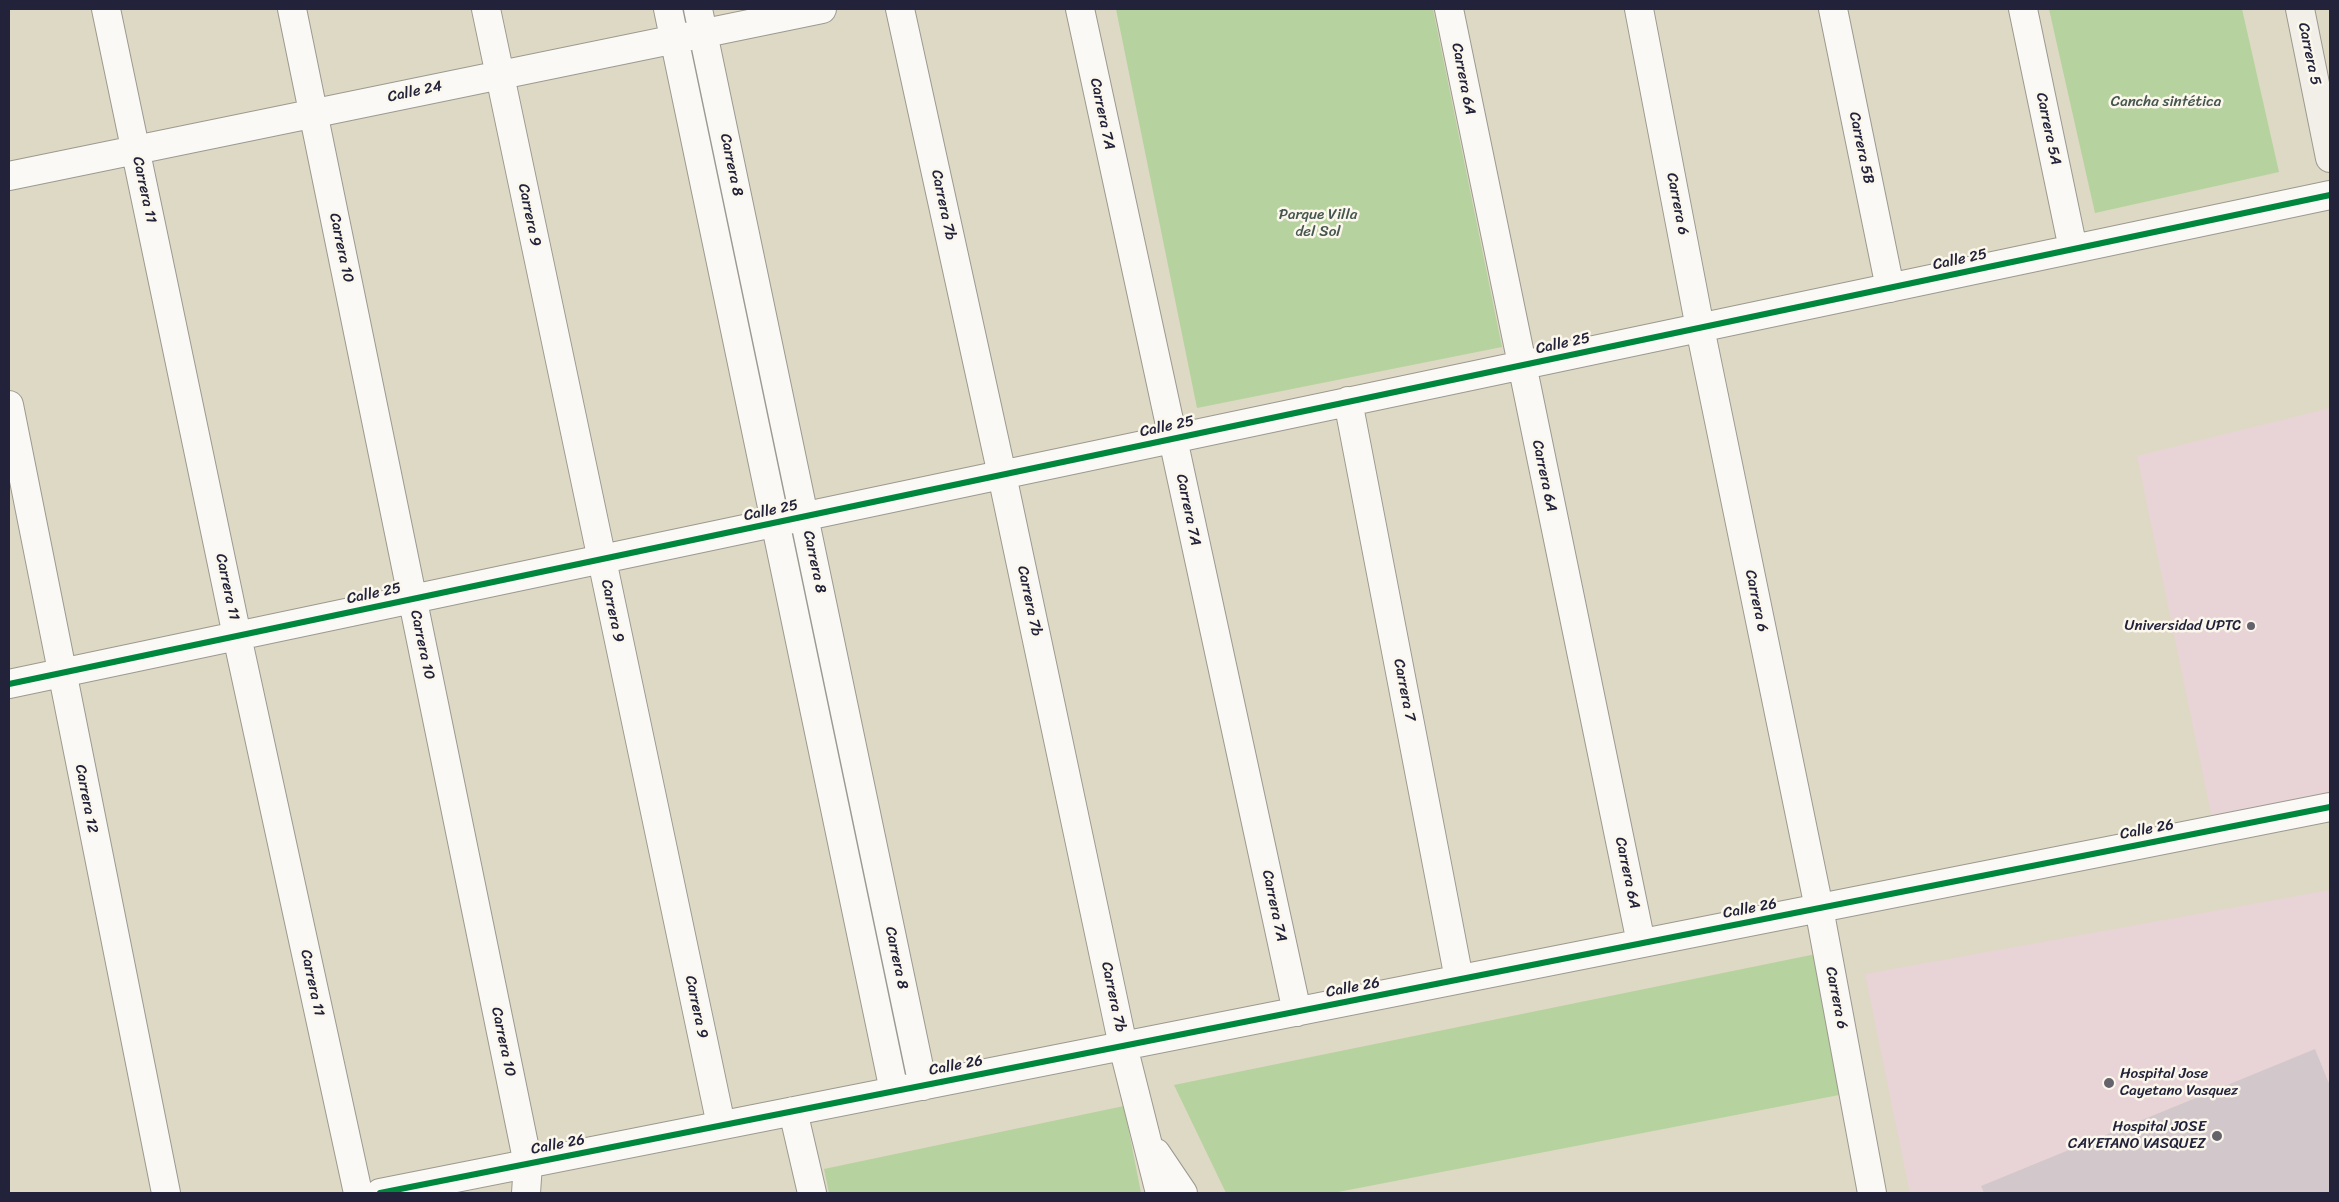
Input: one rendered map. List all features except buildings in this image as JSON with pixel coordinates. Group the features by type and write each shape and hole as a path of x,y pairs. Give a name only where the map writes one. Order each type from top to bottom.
{"street":[{"name":"Carrera 11","path":"106,9 237,636 358,1193"},
{"name":"Carrera 10","path":"292,9 528,1164 526,1193"},
{"name":"Carrera 9","path":"486,9 600,559 721,1125"},
{"path":"668,9 894,1091"},
{"name":"Calle 24","path":"9,176 674,39 700,21 822,9"},
{"name":"Carrera 7b","path":"900,9 1002,475 1123,1046 1149,1143 1160,1193"},
{"name":"Carrera 7A","path":"1080,9 1297,1012"},
{"name":"Carrera 6A","path":"1449,9 1641,944"},
{"name":"Carrera 6","path":"1639,9 1700,328 1819,908 1872,1193"},
{"name":"Carrera 5B","path":"1832,9 1890,288"},
{"name":"Carrera 5A","path":"2024,9 2073,249"},
{"name":"Carrera 5","path":"2300,9 2330,158"},
{"name":"Carrera 8","path":"700,21 923,1086"},
{"name":"Calle 25","path":"9,684 2330,195"},
{"name":"Carrera 7","path":"1348,402 1460,979"},
{"name":"Carrera 12","path":"9,404 166,1193"},
{"name":"Calle 26","path":"380,1193 2330,807"},
{"path":"793,1111 812,1193"},
{"path":"1149,1143 1183,1193"}],"shaded area":[{"name":"Universidad UPTC","path":"2330,408 2330,796 2213,823 2137,456"},
{"name":"Hospital Jose Cayetano Vasquez","path":"2330,890 2330,1193 1910,1193 1865,974"}],"green space":[{"name":"Parque Villa del Sol","path":"1116,9 1433,9 1502,347 1197,408"},
{"name":"Cancha sintética","path":"2049,9 2242,9 2279,172 2095,213"},
{"path":"1816,954 1839,1095 1333,1193 1226,1193 1174,1085"},
{"path":"1124,1106 1141,1193 829,1193 824,1169"}],"cycle path":[{"path":"9,684 2330,195"},
{"path":"380,1193 2330,807"}],"place":[{"name":"Universidad UPTC","path":"2251,626"},
{"name":"Hospital Jose Cayetano Vasquez","path":"2109,1083"},
{"name":"Hospital JOSE CAYETANO VASQUEZ","path":"2217,1136"}]}
